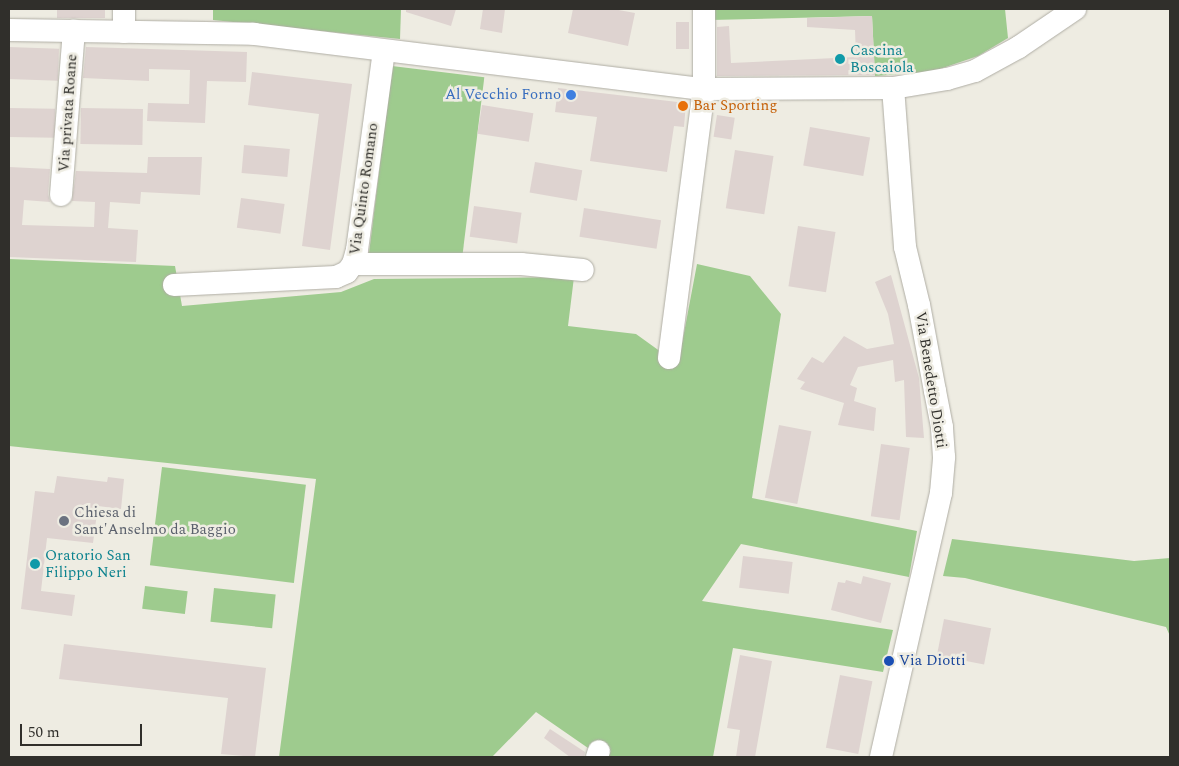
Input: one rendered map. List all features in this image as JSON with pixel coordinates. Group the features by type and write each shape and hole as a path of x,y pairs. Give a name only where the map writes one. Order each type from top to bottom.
{"street":[{"path":"124,9 124,32"},
{"path":"669,358 704,89 704,9"},
{"path":"9,30 254,34 704,89 893,88 947,79 975,71 1019,47 1075,9"},
{"name":"Via privata Roane","path":"62,195 74,31"},
{"name":"Via Quinto Romano","path":"174,286 336,277 347,272 353,264 357,250 384,51"},
{"name":"Via Benedetto Diotti","path":"881,757 941,493 944,457 942,427 919,304 905,247 893,88"},
{"path":"353,264 521,264 582,270"}],"green space":[{"path":"213,9 401,9 400,39 213,20"},
{"path":"711,9 1005,9 1008,38 978,56 931,72 875,76 872,16 711,20"},
{"path":"392,66 484,77 461,267 369,256"},
{"path":"9,259 175,266 182,306 341,292 374,279 574,277 568,326 636,334 661,352 680,354 697,264 750,276 781,314 752,498 917,531 909,577 741,544 702,601 893,630 883,672 733,648 713,757 608,756 588,748 536,712 492,757 279,757 316,479 9,446"},
{"path":"162,467 306,485 294,583 150,565"},
{"path":"952,539 1134,561 1170,558 1170,636 1166,627 965,578 943,576"},
{"path":"145,586 188,591 185,614 142,609"},
{"path":"214,588 276,594 272,628 210,622"}],"building":[{"path":"57,9 105,9 105,18 57,18"},
{"path":"406,9 456,9 451,26 406,12"},
{"path":"483,9 505,9 502,33 480,29"},
{"path":"573,9 613,9 635,13 628,46 568,33"},
{"path":"872,16 875,75 717,76 717,27 729,26 731,63 856,57 855,30 807,27 807,18"},
{"path":"676,22 689,22 689,49 676,49"},
{"path":"9,47 59,49 58,81 9,79"},
{"path":"86,47 247,52 246,82 207,81 205,123 147,121 148,103 189,104 190,70 149,69 149,81 83,78"},
{"path":"252,72 352,84 330,250 302,246 319,114 248,105"},
{"path":"558,88 686,103 684,127 674,126 667,172 590,161 597,117 555,112"},
{"path":"482,105 533,113 529,142 477,134"},
{"path":"9,108 55,109 54,138 9,137"},
{"path":"81,108 143,109 142,145 80,144"},
{"path":"717,115 735,118 731,140 714,137"},
{"path":"810,127 870,138 863,176 803,165"},
{"path":"244,145 290,149 287,177 242,173"},
{"path":"735,150 774,156 764,214 726,208"},
{"path":"148,157 202,157 200,195 141,192 140,204 110,202 108,228 138,230 136,262 9,257 9,167 50,169 48,194 50,202 24,200 22,225 94,227 95,202 72,201 76,171 147,173"},
{"path":"535,162 582,170 577,201 530,193"},
{"path":"241,198 285,204 280,234 237,228"},
{"path":"474,206 522,213 517,243 470,237"},
{"path":"584,208 661,220 657,249 579,237"},
{"path":"798,226 836,232 826,292 788,286"},
{"path":"891,275 919,378 924,438 906,437 904,380 895,382 893,360 858,367 850,385 857,388 854,401 876,408 874,431 838,425 844,403 800,389 805,382 797,379 812,357 823,363 844,336 867,349 894,344 888,314 875,282"},
{"path":"779,425 811,431 797,504 765,498"},
{"path":"881,444 910,448 900,520 871,516"},
{"path":"57,476 107,482 108,477 124,479 121,509 98,506 93,543 47,538 41,591 75,595 72,616 21,609 35,491 54,493"},
{"path":"743,556 793,562 789,594 739,588"},
{"path":"863,576 891,583 881,623 831,610 838,582 845,583 846,580 861,584"},
{"path":"944,619 991,628 984,664 937,655"},
{"path":"64,644 266,668 255,757 221,754 228,698 59,679"},
{"path":"740,655 772,661 755,757 736,757 740,730 727,728"},
{"path":"840,675 872,681 858,754 826,748"},
{"path":"550,729 585,752 584,757 570,757 544,738"}],"place":[{"name":"Cascina Boscaiola","path":"840,59"},
{"name":"Al Vecchio Forno","path":"571,95"},
{"name":"Bar Sporting","path":"683,106"},
{"name":"Chiesa di Sant'Anselmo da Baggio","path":"64,521"},
{"name":"Oratorio San Filippo Neri","path":"35,564"},
{"name":"Via Diotti","path":"889,661"}]}
